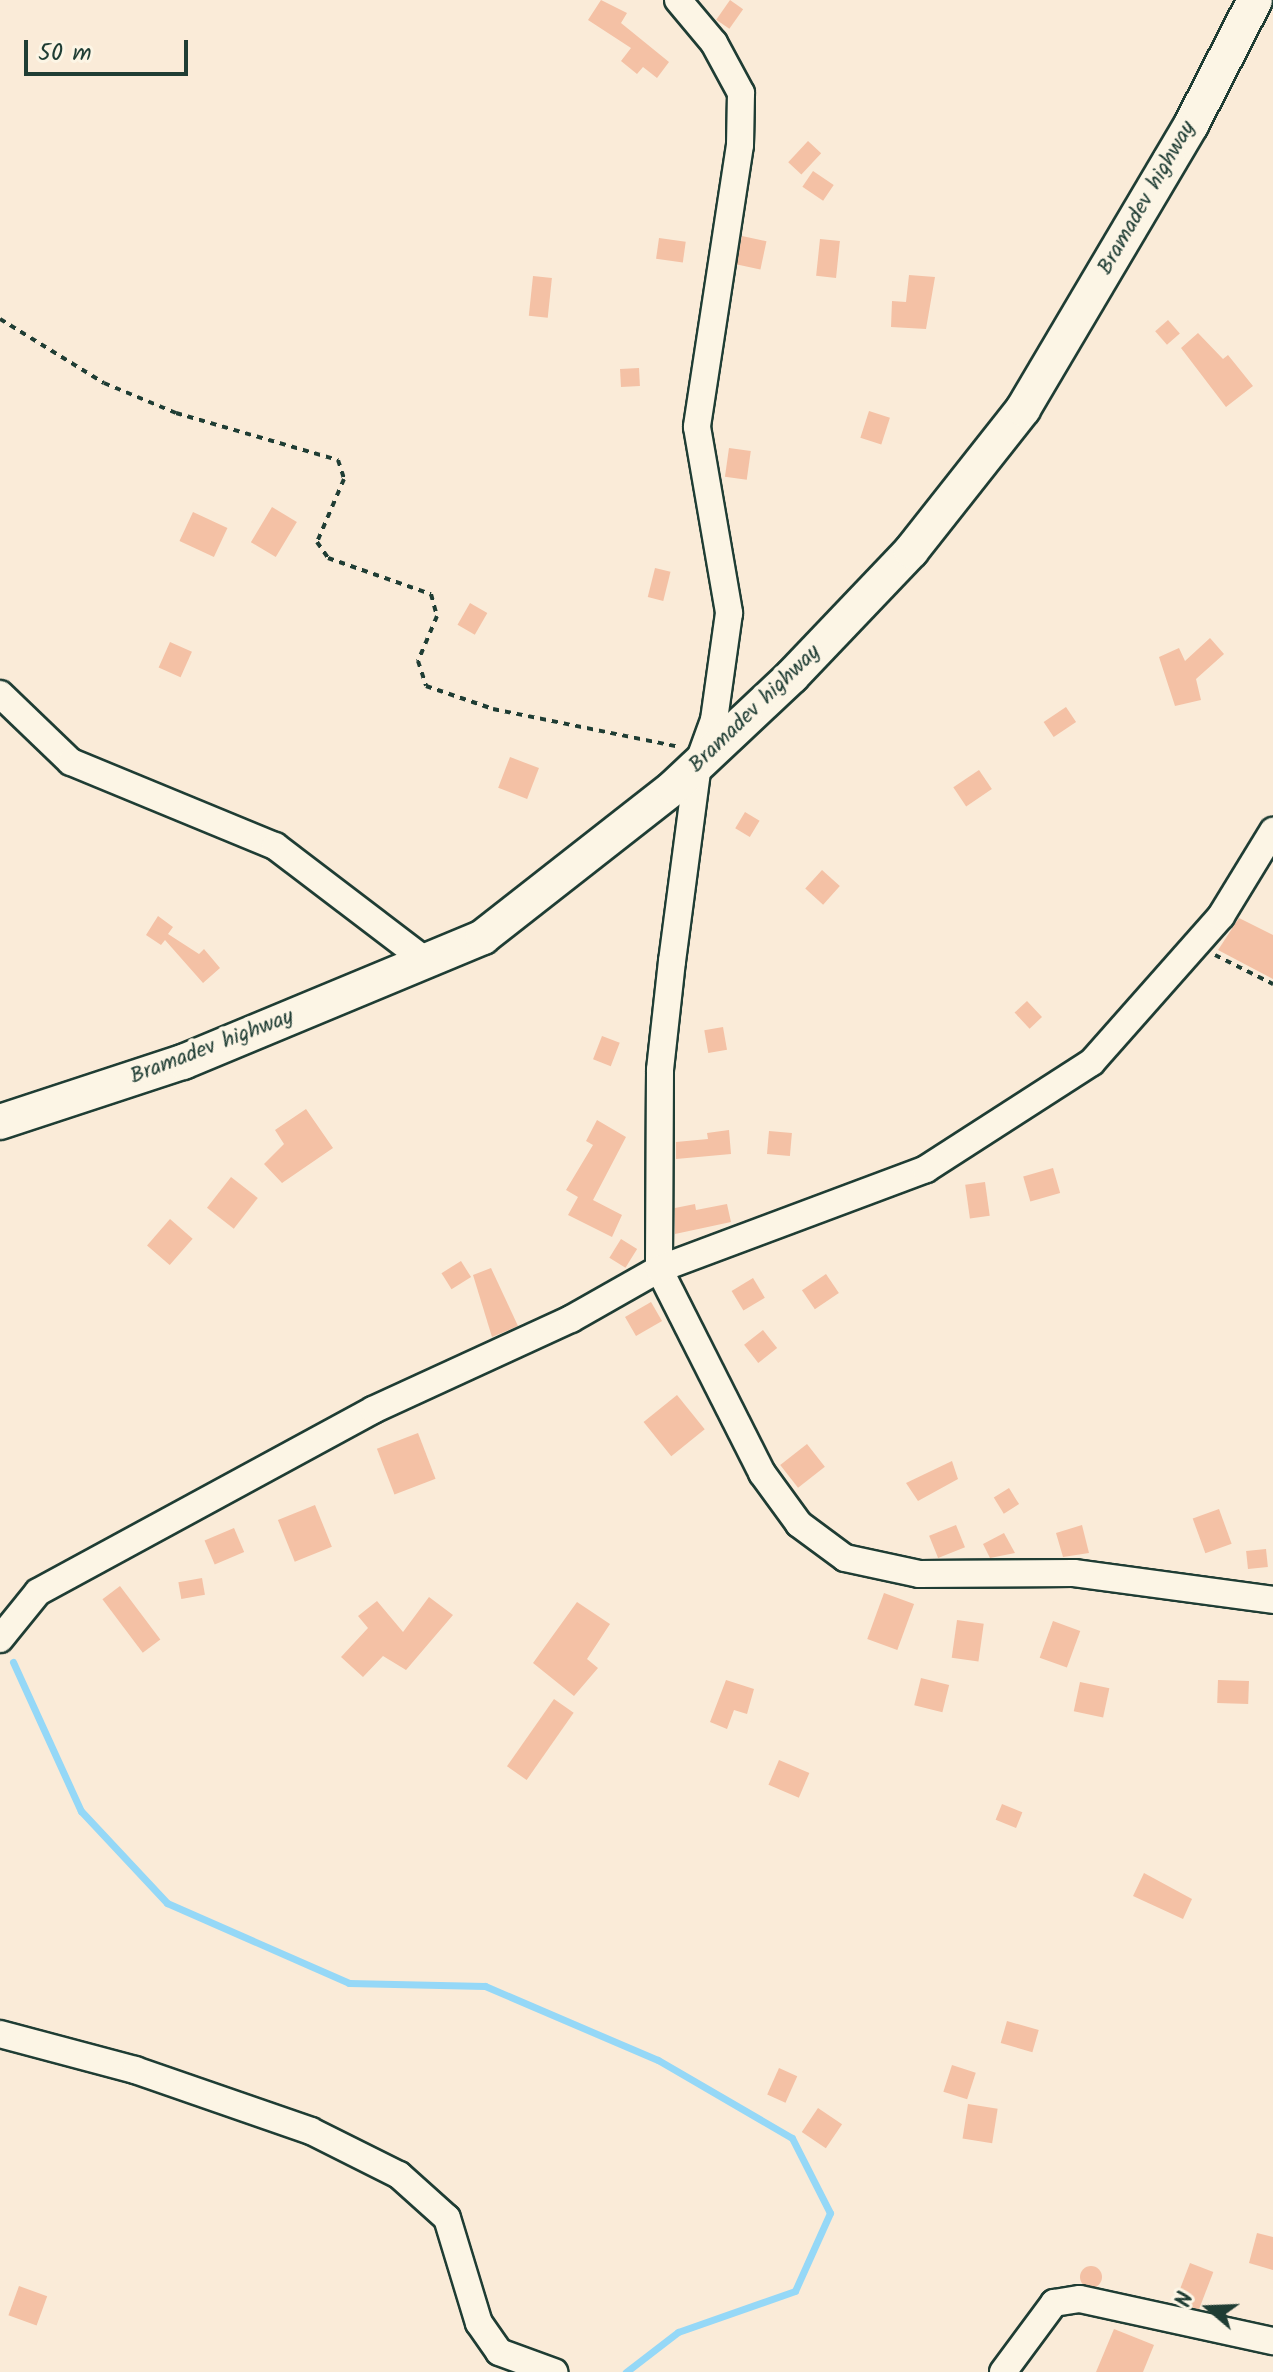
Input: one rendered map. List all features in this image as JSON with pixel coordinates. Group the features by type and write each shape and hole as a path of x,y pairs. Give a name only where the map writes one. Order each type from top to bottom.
{"street":[{"path":"678,0 714,43 741,93 740,145 697,427 729,613 714,720 699,757 660,1070 659,1269 762,1473 799,1524 845,1558 919,1574 1074,1573 1273,1600"},
{"name":"Bramadev highway","path":"0,1122 183,1062 483,937 792,676 911,551 1023,409 1191,125 1255,0"},
{"path":"0,694 71,762 275,846 426,961"},
{"path":"0,1639 38,1592 373,1410 571,1319 659,1269 926,1169 1092,1062 1221,916 1273,831"},
{"path":"0,2034 135,2070 311,2131 399,2175 447,2218 479,2323 499,2352 554,2372"},
{"path":"1003,2372 1054,2303 1080,2299 1273,2340"}],"path":[{"path":"0,319 104,383 176,413 338,460 344,479 317,542 328,558 431,594 437,616 418,661 426,686 493,709 699,757"},
{"path":"1195,945 1273,984"}],"building":[{"path":"601,0 627,13 621,23 669,62 657,78 643,67 637,74 621,61 631,48 588,20"},
{"path":"730,0 743,9 729,29 716,20"},
{"path":"808,141 821,153 801,174 788,162"},
{"path":"813,171 834,185 823,201 802,187"},
{"path":"742,236 766,241 760,270 736,264"},
{"path":"659,238 686,242 683,263 656,259"},
{"path":"820,239 840,241 836,278 816,276"},
{"path":"909,275 935,277 926,329 891,327 892,301 906,302"},
{"path":"533,276 552,278 548,318 529,316"},
{"path":"1168,320 1180,334 1167,345 1155,331"},
{"path":"1198,333 1223,359 1228,355 1253,386 1226,407 1181,348"},
{"path":"639,368 640,386 621,387 620,369"},
{"path":"869,411 890,418 881,444 860,438"},
{"path":"729,448 751,451 747,480 725,477"},
{"path":"272,507 297,522 276,557 251,542"},
{"path":"193,512 227,528 214,557 179,541"},
{"path":"655,568 671,572 663,601 648,597"},
{"path":"470,603 487,613 475,635 458,625"},
{"path":"1210,638 1224,654 1196,679 1201,700 1175,706 1159,657 1179,648 1185,661"},
{"path":"170,642 192,652 181,677 159,668"},
{"path":"1066,707 1076,722 1054,737 1044,722"},
{"path":"510,757 539,768 527,799 498,788"},
{"path":"979,770 992,789 966,806 953,787"},
{"path":"745,812 760,821 750,837 735,828"},
{"path":"822,870 840,886 823,905 805,889"},
{"path":"158,916 173,927 168,934 199,954 204,949 220,968 203,983 165,940 161,945 146,935"},
{"path":"1239,918 1273,935 1273,979 1218,950"},
{"path":"1027,1001 1042,1017 1030,1029 1015,1013"},
{"path":"723,1027 727,1050 708,1053 704,1030"},
{"path":"602,1036 620,1043 611,1066 593,1059"},
{"path":"306,1109 333,1148 282,1183 264,1164 284,1144 275,1130"},
{"path":"597,1120 626,1137 593,1200 622,1215 612,1237 568,1215 578,1197 566,1190 593,1145 586,1141"},
{"path":"729,1130 731,1154 676,1159 676,1142 708,1139 707,1133"},
{"path":"769,1131 792,1133 790,1156 767,1154"},
{"path":"1053,1168 1060,1193 1030,1202 1023,1177"},
{"path":"231,1177 258,1198 234,1229 207,1208"},
{"path":"985,1182 990,1216 970,1218 965,1185"},
{"path":"695,1204 696,1210 727,1204 731,1222 675,1234 675,1208"},
{"path":"170,1219 193,1239 170,1265 147,1245"},
{"path":"621,1239 637,1249 625,1268 609,1258"},
{"path":"461,1261 471,1277 452,1289 441,1273"},
{"path":"491,1268 518,1326 492,1337 473,1275"},
{"path":"826,1274 839,1293 815,1309 802,1290"},
{"path":"753,1278 765,1298 743,1311 732,1291"},
{"path":"651,1302 662,1321 636,1336 625,1317"},
{"path":"763,1330 777,1348 758,1363 744,1345"},
{"path":"677,1395 705,1429 671,1456 644,1422"},
{"path":"418,1433 436,1479 394,1495 377,1449"},
{"path":"807,1444 825,1467 798,1488 780,1465"},
{"path":"952,1461 958,1479 918,1501 906,1483"},
{"path":"1009,1488 1019,1504 1004,1514 994,1498"},
{"path":"315,1505 332,1547 295,1562 278,1520"},
{"path":"1219,1509 1232,1544 1205,1553 1193,1519"},
{"path":"956,1525 965,1547 938,1558 929,1536"},
{"path":"1082,1525 1089,1553 1063,1557 1056,1533"},
{"path":"234,1528 244,1552 215,1564 205,1541"},
{"path":"1004,1533 1015,1553 990,1558 983,1544"},
{"path":"1266,1549 1268,1567 1248,1569 1246,1551"},
{"path":"202,1578 205,1595 181,1599 178,1582"},
{"path":"120,1586 160,1640 143,1653 102,1599"},
{"path":"884,1593 914,1604 897,1650 867,1639"},
{"path":"429,1597 453,1615 406,1670 383,1656 363,1677 341,1657 368,1628 358,1616 377,1601 403,1632"},
{"path":"577,1602 610,1624 587,1659 598,1668 574,1696 533,1663"},
{"path":"957,1620 984,1624 978,1661 952,1658"},
{"path":"1053,1621 1080,1631 1067,1668 1040,1658"},
{"path":"921,1678 949,1685 942,1712 914,1705"},
{"path":"726,1680 754,1689 747,1714 734,1710 727,1729 710,1722"},
{"path":"1218,1680 1249,1681 1248,1704 1217,1703"},
{"path":"1080,1682 1109,1688 1103,1718 1074,1711"},
{"path":"554,1699 574,1713 527,1780 507,1766"},
{"path":"779,1760 809,1773 799,1798 768,1785"},
{"path":"1002,1804 1022,1812 1016,1828 996,1820"},
{"path":"1144,1873 1192,1899 1183,1919 1133,1896"},
{"path":"1007,2021 1039,2030 1032,2052 1001,2043"},
{"path":"952,2065 976,2073 967,2099 943,2092"},
{"path":"779,2068 797,2076 785,2103 767,2094"},
{"path":"968,2104 998,2109 992,2143 963,2139"},
{"path":"818,2108 842,2124 826,2148 802,2132"},
{"path":"1257,2233 1273,2237 1273,2270 1249,2263"},
{"path":"1190,2263 1213,2272 1199,2310 1175,2301"},
{"path":"1091,2266 1099,2269 1102,2277 1099,2285 1091,2288 1083,2285 1080,2277 1083,2269"},
{"path":"19,2286 47,2296 37,2325 8,2315"},
{"path":"1114,2329 1154,2345 1143,2372 1096,2372"}],"waterway":[{"path":"13,1662 81,1811 167,1903 349,1983 485,1986 658,2060 792,2138 830,2213 795,2291 678,2332 626,2372"}]}
